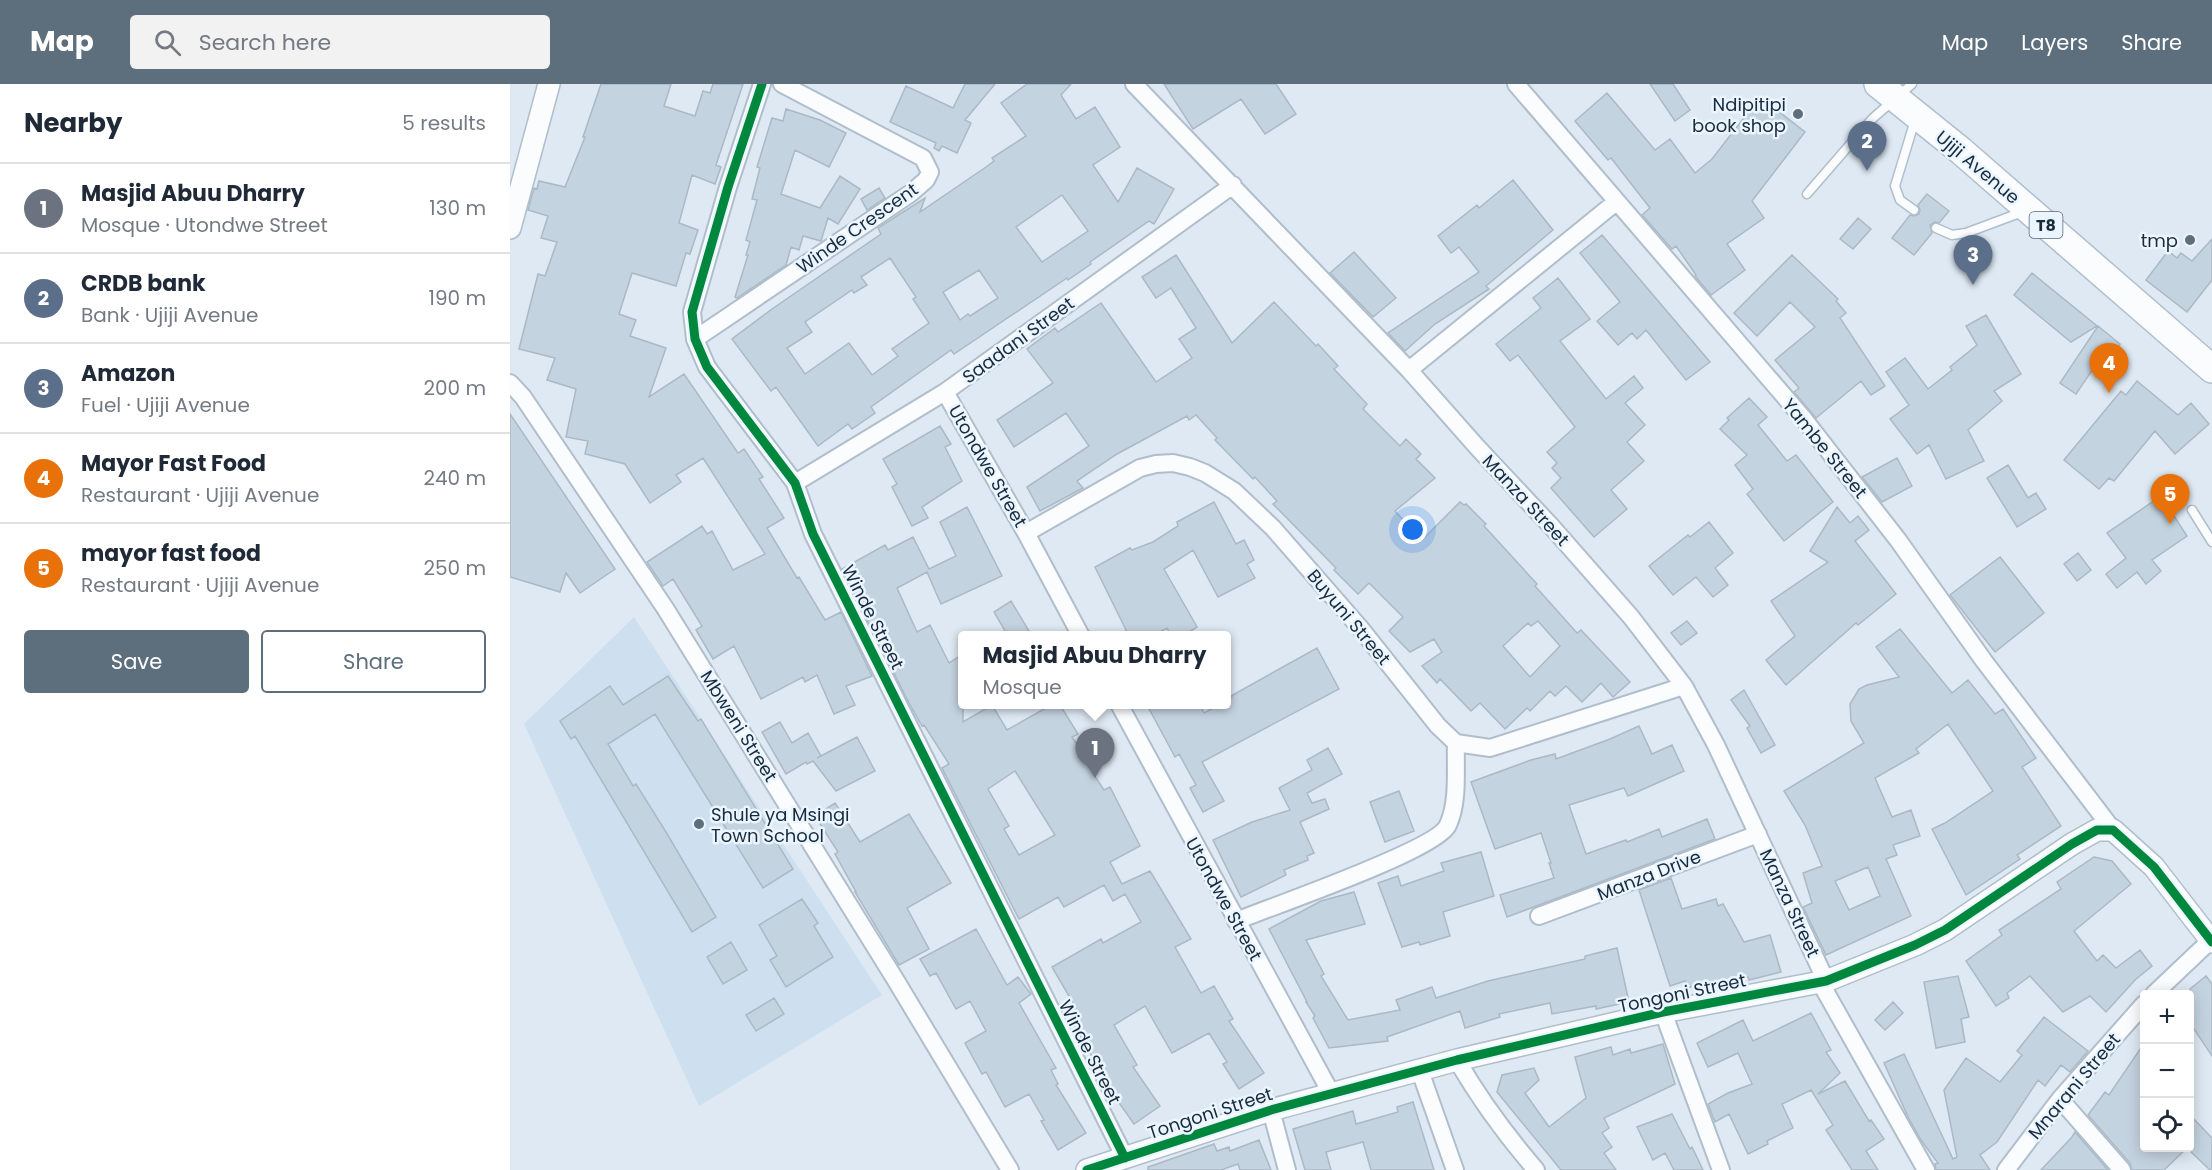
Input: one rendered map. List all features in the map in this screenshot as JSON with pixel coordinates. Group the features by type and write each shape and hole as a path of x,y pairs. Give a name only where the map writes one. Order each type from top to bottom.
{"highway":[{"name":"Ujiji Avenue","path":"1895,88 1916,115 2212,369"}],"street":[{"path":"510,228 549,84"},
{"name":"Winde Street","path":"762,84 728,187 692,312 695,339 707,368 795,483 813,534 1125,1158"},
{"name":"Winde Crescent","path":"695,339 912,193 926,180 930,172 923,158 782,84"},
{"name":"Manza Street","path":"1134,84 1409,370 1631,616 1684,686 1716,745 1758,834 1823,981 1926,1170"},
{"name":"Yambe Street","path":"1516,84 1803,418 1898,540 1984,661 2113,830"},
{"name":"Saadani Street","path":"795,483 945,392 1233,185"},
{"path":"1409,370 1616,202"},
{"name":"Mbweni Street","path":"510,383 523,397 665,608 895,979 1010,1170"},
{"name":"Utondwe Street","path":"945,392 1026,533 1078,631"},
{"name":"Buyuni Street","path":"1026,533 1140,468 1173,463 1205,473 1234,491 1273,528 1361,629 1438,726 1456,743"},
{"path":"1236,921 1408,854 1439,836 1448,827 1454,805 1456,743 1490,748 1684,686"},
{"name":"Utondwe Street","path":"1121,709 1331,1093"},
{"name":"Tongoni Street","path":"1087,1170 1271,1110 1457,1060 1663,1012 1823,981 1914,945 1945,930 2072,844 2097,830 2113,830"},
{"path":"2113,830 2154,867 2212,941 2158,990"},
{"name":"Manza Drive","path":"1539,916 1758,834"},
{"name":"Mnarani Street","path":"2006,1170 2060,1099 2140,1010"},
{"path":"1663,1012 1720,1170"},
{"path":"1457,1060 1479,1098 1508,1138 1536,1170"},
{"path":"1420,1071 1455,1170"},
{"path":"2060,1099 2122,1170"},
{"path":"1271,1110 1287,1170"}],"lane":[{"path":"1807,194 1895,88"},
{"path":"1914,210 1900,200 1894,186 1916,115"},
{"path":"1935,228 1952,235 1966,233 2028,209"},
{"path":"2192,510 2212,542"}],"shaded area":[{"path":"634,617 882,995 699,1106 524,724"}],"building":[{"path":"601,84 671,84 664,106 695,116 703,91 710,93 713,84 743,84 716,165 721,167 715,184 692,175 679,223 698,230 690,254 686,253 676,286 632,273 619,314 636,320 630,336 666,348 649,397 684,374 738,453 744,449 763,477 759,479 784,518 767,528 797,578 799,577 825,620 841,612 872,676 846,686 855,705 834,714 817,675 805,682 803,677 761,699 734,646 713,659 696,630 702,626 673,579 663,586 647,562 702,526 707,534 712,531 733,570 765,554 703,458 676,475 681,482 650,503 625,464 585,454 588,441 566,437 576,389 547,380 555,358 519,349 538,274 545,276 557,242 541,238 548,216 528,210 534,188 537,189 539,181 565,187 585,137 583,137"},
{"path":"965,84 995,84 965,120 971,123 957,153 942,146 939,151 934,148 936,143 890,122 906,86 953,108"},
{"path":"1027,84 1071,84 1061,95 1076,119 1095,107 1120,147 1093,165 1118,202 1137,168 1174,189 1154,224 1149,221 1068,280 1067,278 954,354 951,350 871,407 875,413 852,429 848,424 818,446 776,387 771,391 732,339 881,234 878,228 925,198 920,212 994,161 992,158 1026,136 1001,103","holes":["1062,195 1088,231 1042,262 1016,227","890,258 916,297 913,299 929,323 892,349 898,356 872,375 849,343 805,374 787,348 812,332 805,322 852,290 854,293 867,285 861,277","979,270 998,298 960,320 943,292"]},
{"path":"1164,84 1276,84 1296,114 1265,134 1241,99 1193,129"},
{"path":"1650,84 1673,84 1690,110 1675,121"},
{"path":"1607,93 1655,150 1670,139 1695,173 1712,159 1760,97 1805,132 1752,201 1764,218 1727,244 1745,270 1711,295 1695,276 1676,246 1672,249 1642,215 1650,208 1611,158 1608,160 1575,121"},
{"path":"786,109 820,120 846,133 829,167 795,150 781,194 820,208 840,176 860,189 838,224 828,218 821,241 803,236 799,250 791,247 786,265 737,298 735,297 748,255 746,255 750,242 746,240 757,200 752,199 760,168 757,167 772,118 783,121"},
{"path":"1513,180 1553,230 1486,286 1489,289 1435,324 1405,351 1388,333 1479,272 1459,247 1451,253 1438,236 1477,205 1479,208"},
{"path":"879,188 885,198 867,210 861,199"},
{"path":"1927,194 1949,211 1939,223 1935,222 1930,225 1932,233 1914,255 1892,238 1910,215 1919,214 1918,205"},
{"path":"1858,218 1871,229 1853,249 1840,239"},
{"path":"1602,235 1710,362 1686,380 1646,330 1637,339 1632,333 1618,345 1597,321 1620,302 1580,253"},
{"path":"2212,239 2212,280 2187,312 2146,280 2168,251 2177,258 2181,253 2192,261"},
{"path":"1354,252 1396,298 1373,317 1330,273"},
{"path":"1176,255 1232,343 1274,302 1338,366 1334,369 1367,404 1363,409 1400,446 1406,439 1421,454 1416,459 1435,478 1395,511 1422,540 1460,502 1466,504 1486,524 1484,526 1537,584 1535,586 1577,633 1581,630 1630,682 1613,697 1601,683 1582,702 1566,686 1555,696 1550,691 1530,711 1527,708 1505,729 1480,703 1471,711 1440,679 1437,683 1422,666 1442,652 1434,639 1410,652 1389,631 1403,617 1369,583 1358,594 1334,570 1336,568 1273,504 1277,501 1255,477 1253,479 1215,440 1217,438 1196,415 1189,420 1187,416 1117,454 1077,481 1083,488 1040,511 1027,487 1089,446 1066,413 1014,447 997,420 1053,383 1027,349 1055,328 1058,332 1101,303 1156,382 1192,358 1179,339 1196,328 1171,288 1156,298 1142,277","holes":["1538,621 1560,646 1530,677 1503,646 1528,623 1531,626"]},
{"path":"1792,255 1838,299 1836,301 1846,313 1840,318 1885,386 1871,395 1861,381 1816,418 1794,392 1799,388 1775,360 1815,327 1790,302 1757,336 1734,313"},
{"path":"2032,273 2097,326 2071,342 2014,295"},
{"path":"1558,278 1590,319 1560,341 1606,399 1634,376 1643,388 1625,403 1645,425 1627,442 1644,461 1611,490 1627,509 1594,537 1551,488 1561,478 1552,468 1557,463 1547,452 1575,427 1518,355 1510,361 1496,344 1541,308 1533,298"},
{"path":"1986,315 2021,374 1994,391 2002,401 1968,430 1984,461 1946,479 1929,445 1917,454 1890,419 1909,405 1886,372 1905,358 1928,389 1952,370 1950,367 1977,345 1966,326"},
{"path":"2098,326 2120,344 2102,367 2097,363 2076,394 2060,383"},
{"path":"2137,381 2178,415 2191,403 2209,424 2175,454 2155,431 2114,481 2109,478 2099,489 2064,460 2121,391 2126,395"},
{"path":"1749,398 1767,417 1758,425 1787,461 1796,455 1833,502 1784,541 1747,494 1753,489 1735,465 1747,455 1720,429 1729,420 1727,418"},
{"path":"510,414 615,569 580,593 566,573 560,592 510,577"},
{"path":"940,426 951,444 945,447 962,481 922,507 928,518 912,526 892,487 897,484 883,459"},
{"path":"1897,458 1912,486 1882,502 1862,477"},
{"path":"2008,465 2028,498 2036,493 2046,509 2017,527 1987,478"},
{"path":"2161,496 2187,536 2152,560 2161,571 2146,584 2137,572 2117,588 2106,574 2126,558 2107,533"},
{"path":"1214,502 1236,544 1244,540 1254,560 1247,564 1255,578 1218,597 1193,550 1164,569 1197,627 1191,631 1168,631 1167,628 1162,631 1127,631 1095,567 1130,548 1132,550 1153,542 1178,526 1177,522"},
{"path":"967,507 1002,576 941,604 927,572 897,588 917,632 930,625 949,663 958,657 958,709 963,709 963,722 985,709 994,709 1007,730 1044,709 1062,709 1078,734 1072,737 1087,758 1084,760 1104,790 1110,787 1140,846 1110,862 1122,884 1150,871 1191,939 1175,947 1201,993 1214,986 1233,1019 1229,1021 1264,1073 1239,1089 1223,1064 1227,1062 1209,1033 1172,1053 1145,1006 1114,1025 1137,1065 1133,1067 1160,1106 1134,1124 1115,1097 1067,1013 1076,1008 1052,967 1101,939 1103,943 1141,922 1125,894 1113,901 1104,885 1064,907 1058,897 1019,919 942,768 949,764 909,703 842,569 885,545 888,550 913,537 929,569 956,556 940,522","holes":["1015,771 1055,835 1019,855 1004,829 1009,826 988,789"]},
{"path":"1837,507 1850,523 1858,516 1869,530 1855,541 1896,594 1858,625 1856,623 1786,685 1766,660 1795,636 1771,601 1828,562 1810,551"},
{"path":"1709,522 1733,553 1715,568 1728,585 1713,597 1696,577 1673,595 1649,566 1688,535 1690,537"},
{"path":"2078,553 2091,570 2077,581 2064,564"},
{"path":"2000,557 2044,613 1995,652 1950,595"},
{"path":"1011,601 1029,631 1005,631 994,612"},
{"path":"1687,621 1697,633 1681,645 1671,633"},
{"path":"1900,629 1952,693 1968,680 1995,714 2003,709 2036,758 2022,767 2061,826 2017,855 2020,859 1966,895 1932,829 1993,791 1948,724 1916,749 1919,753 1875,778 1892,817 1911,810 1920,836 1893,845 1897,855 1886,859 1911,916 1826,955 1803,907 1812,903 1803,873 1822,866 1805,825 1784,791 1864,743 1851,721 1850,704 1859,689 1899,677 1876,647","holes":["1868,867 1880,896 1849,910 1835,881"]},
{"path":"1317,648 1339,689 1202,762 1224,801 1203,812 1190,788 1196,785 1179,754 1175,757 1149,709 1202,709 1204,713 1212,709 1231,709 1231,696"},
{"path":"668,676 698,721 701,719 793,869 763,888 655,714 608,744 633,786 636,784 666,832 716,917 692,932 575,736 571,739 560,721 610,686 623,705"},
{"path":"1744,690 1775,745 1761,753 1747,728 1750,726 1731,700"},
{"path":"780,722 792,743 808,733 821,756 857,737 875,771 836,791 813,761 807,764 806,762 786,774 762,732"},
{"path":"1639,726 1652,754 1672,745 1684,771 1628,796 1624,788 1569,805 1586,854 1626,840 1627,842 1659,829 1662,837 1707,819 1715,839 1507,917 1500,895 1554,878 1549,863 1551,863 1541,833 1495,849 1471,782 1531,760 1555,754 1556,759"},
{"path":"1328,748 1342,774 1307,793 1312,803 1325,799 1329,809 1300,822 1314,853 1307,856 1308,860 1284,870 1286,875 1241,897 1213,840 1252,822 1290,810 1279,788 1312,770 1307,760"},
{"path":"1399,791 1414,831 1385,842 1370,802"},
{"path":"835,803 860,842 909,814 951,883 907,908 929,949 899,965 855,892 835,854 838,852 815,816"},
{"path":"1481,852 1494,896 1443,912 1450,936 1420,945 1419,942 1402,947 1378,883 1398,876 1401,886 1444,871 1441,863"},
{"path":"2094,857 2112,861 2131,884 2074,931 2097,961 2103,955 2116,968 2140,950 2152,966 2136,979 2106,1012 2090,996 2063,1012 2030,976 2007,993 2009,998 1996,1006 1966,961 2002,935 1999,930 2061,889 2057,882"},
{"path":"1671,878 1682,909 1716,899 1718,906 1723,904 1744,942 1770,935 1781,972 1749,980 1748,977 1716,988 1713,981 1687,988 1685,981 1670,986 1639,890"},
{"path":"1354,892 1365,924 1306,940 1324,974 1321,976 1348,1020 1400,1010 1396,1000 1432,987 1436,998 1488,981 1585,959 1585,956 1617,948 1629,1002 1596,1009 1596,1006 1552,1014 1550,1003 1499,1014 1500,1017 1465,1028 1460,1011 1387,1037 1388,1041 1329,1048 1313,1018 1315,1016 1269,929 1321,901"},
{"path":"802,899 818,923 814,926 833,957 786,987 770,960 777,956 759,925"},
{"path":"976,929 1007,985 1018,977 1031,994 1019,1003 1056,1068 1051,1070 1058,1084 1056,1085 1086,1133 1058,1150 1029,1094 1005,1107 986,1072 982,1074 965,1043 986,1031 970,1001 956,1009 936,973 930,976 920,959"},
{"path":"731,942 747,970 723,984 707,957"},
{"path":"1958,976 1969,1017 1961,1019 1965,1042 1936,1048 1924,982"},
{"path":"2206,976 2212,984 2212,1056 2194,1029 2194,990 2190,989"},
{"path":"774,998 784,1014 756,1031 746,1015"},
{"path":"1893,1002 1903,1013 1885,1030 1875,1020"},
{"path":"1811,1013 1831,1050 1826,1052 1840,1073 1818,1094 1845,1081 1869,1121 1871,1120 1884,1139 1866,1151 1878,1170 1852,1170 1826,1130 1833,1125 1811,1090 1782,1104 1793,1128 1748,1154 1729,1114 1715,1122 1708,1104 1752,1084 1738,1053 1708,1067 1697,1043 1743,1020 1753,1041"},
{"path":"2044,1017 2088,1051 2070,1072 2061,1065 2045,1086 2038,1080 1997,1142 1980,1155 1990,1170 1936,1170 1935,1164 1938,1163 1908,1117 1884,1063 1904,1054 1953,1159 1957,1157 1944,1090 1966,1058 2000,1082 2022,1055 2017,1051"},
{"path":"1663,1044 1675,1084 1604,1118 1609,1128 1602,1133 1612,1147 1604,1153 1616,1170 1561,1170 1497,1092 1502,1075 1534,1068 1539,1080 1525,1093 1549,1127 1586,1098 1575,1057 1611,1047 1613,1055 1630,1049 1631,1053"},
{"path":"2140,1049 2140,1152 2183,1152 2164,1170 2132,1170 2130,1163 2088,1115 2105,1092 2109,1095"},
{"path":"1413,1102 1434,1170 1371,1170 1363,1142 1326,1152 1331,1170 1305,1170 1293,1129 1353,1111 1356,1124 1398,1112 1397,1107"},
{"path":"1672,1114 1703,1170 1674,1170 1665,1153 1653,1160 1637,1127"},
{"path":"2194,1119 2212,1138 2212,1170 2191,1152 2194,1152"},
{"path":"2075,1132 2108,1170 2041,1170 2072,1137"},
{"path":"1259,1140 1271,1170 1240,1170 1238,1164 1221,1170 1148,1170 1148,1167 1214,1144 1217,1151 1229,1147 1230,1151"}],"cycle path":[{"path":"762,84 728,187 692,312 695,339 707,367 795,483 813,534 1125,1158"},
{"path":"1087,1170 1271,1110 1457,1060 1663,1012 1826,981 1915,945 1945,930 2072,844 2097,830 2113,830 2154,867 2212,942"}],"place":[{"name":"Ndipitipi book shop","path":"1798,114"},
{"name":"CRDB bank","path":"1867,171"},
{"name":"tmp","path":"2190,240"},
{"name":"Amazon","path":"1973,285"},
{"name":"Mayor Fast Food","path":"2109,393"},
{"name":"mayor fast food","path":"2170,524"},
{"name":"Masjid Abuu Dharry","path":"1095,778"},
{"name":"Shule ya Msingi Town School","path":"699,824"}]}
